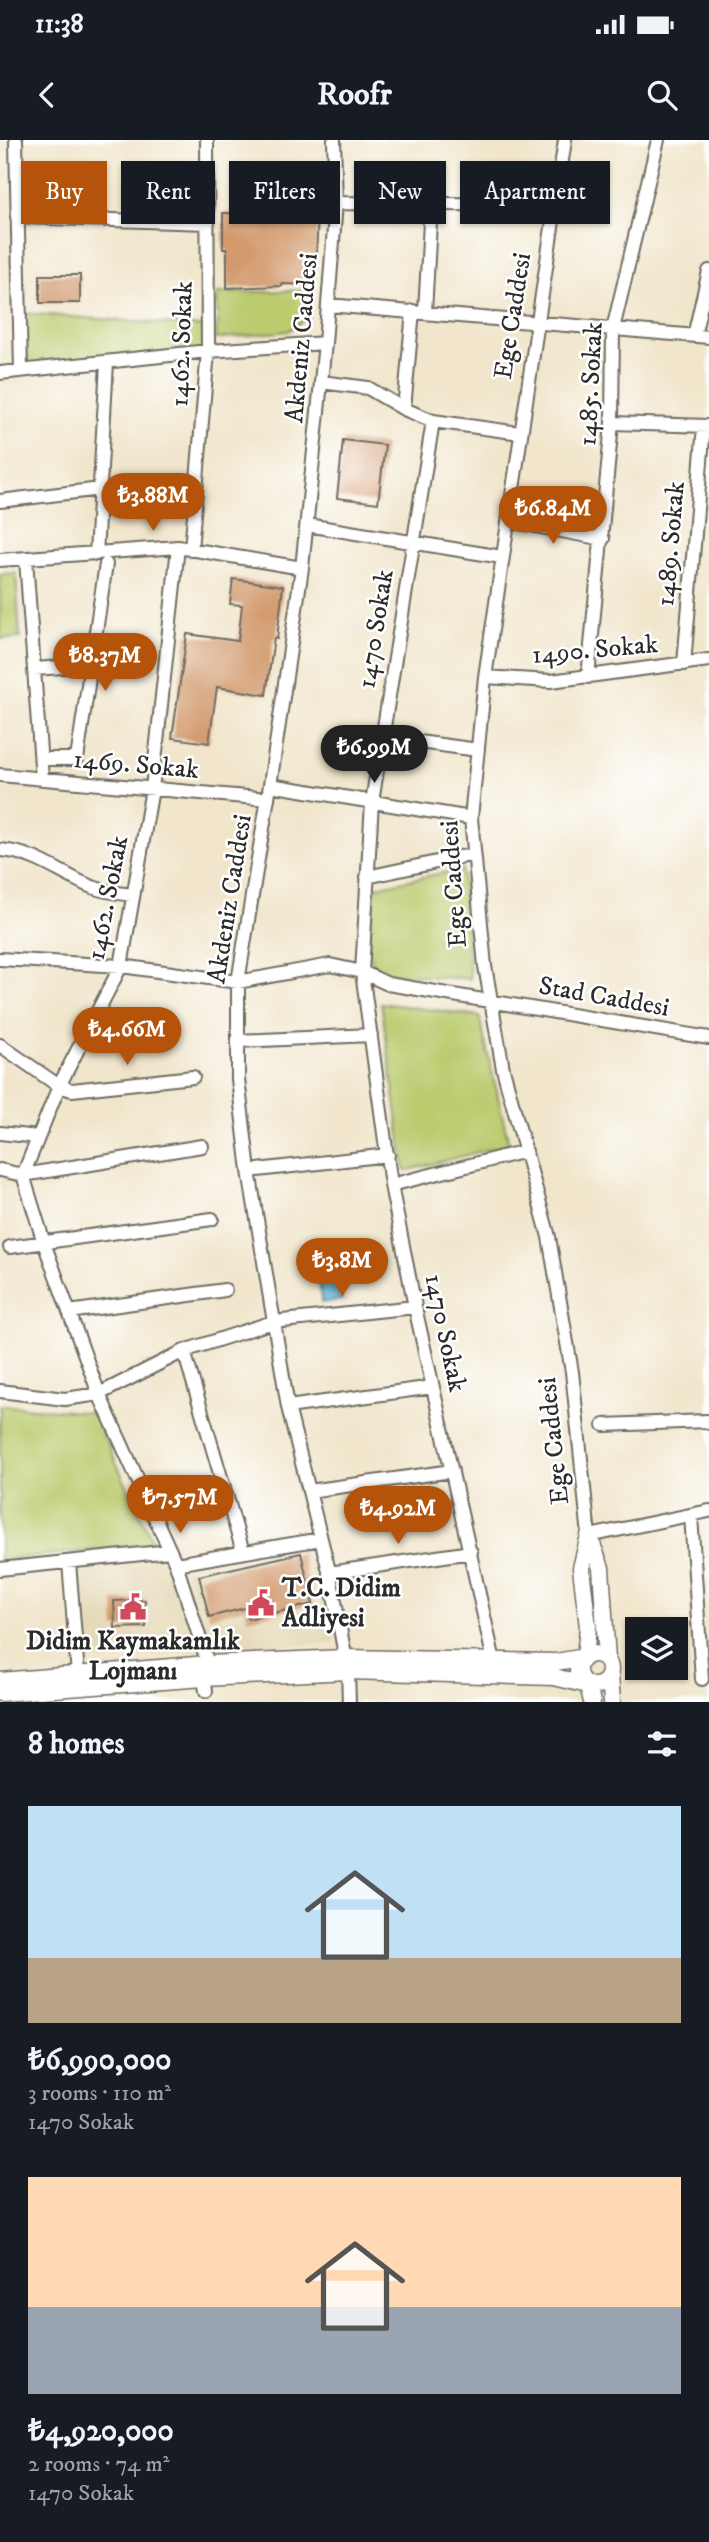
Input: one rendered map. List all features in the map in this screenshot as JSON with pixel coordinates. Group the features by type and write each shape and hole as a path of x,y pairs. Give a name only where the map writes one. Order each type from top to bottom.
{"main road":[{"name":"Ege Caddesi","path":"585,1657 588,1627 581,1568 589,1536"},
{"name":"Ege Caddesi","path":"589,1536 601,1569 612,1702"},
{"path":"0,1693 346,1665 556,1662 599,1655 608,1668 601,1685 588,1685 554,1676 346,1665"},
{"path":"585,1657 579,1665 579,1674 588,1685 592,1702"},
{"path":"0,1681 78,1675 206,1678"}],"street":[{"path":"16,140 21,371"},
{"name":"1462. Sokak","path":"207,140 207,161"},
{"name":"Akdeniz Caddesi","path":"334,140 335,161"},
{"name":"Ege Caddesi","path":"561,161 565,140"},
{"name":"1485. Sokak","path":"588,677 612,423 613,329 658,140"},
{"path":"18,217 121,220"},
{"name":"1462. Sokak","path":"23,1175 59,1086 121,966 152,789 208,351 208,224"},
{"name":"Akdeniz Caddesi","path":"334,224 302,568 238,982 238,1079 249,1171 288,1407 329,1573 346,1665 349,1702"},
{"path":"404,409 429,224"},
{"name":"Ege Caddesi","path":"551,224 485,677 471,818 485,966 503,1069 549,1237 572,1372 589,1536"},
{"path":"694,336 709,271"},
{"path":"328,306 709,337"},
{"path":"0,373 208,351 325,343"},
{"path":"41,759 77,759 92,665 101,559 101,489 107,363"},
{"path":"321,382 368,388 404,409 433,421 520,433"},
{"name":"1470 Sokak","path":"433,421 372,802 362,972 391,1185 415,1307 494,1661"},
{"path":"612,423 706,426"},
{"name":"1489. Sokak","path":"684,664 706,426"},
{"path":"0,501 101,489"},
{"path":"509,521 603,539"},
{"path":"307,525 502,557"},
{"path":"0,560 101,559 184,549 302,568"},
{"path":"26,559 42,779"},
{"name":"1490. Sokak","path":"485,677 551,681 709,660"},
{"path":"34,669 92,665"},
{"path":"382,737 478,750"},
{"name":"1469. Sokak","path":"0,775 268,799"},
{"path":"270,785 471,818"},
{"path":"0,850 32,857 87,885 133,895"},
{"path":"368,877 474,854"},
{"path":"0,959 121,966 238,982 330,965 362,972"},
{"name":"Stad Caddesi","path":"362,972 388,984 709,1038"},
{"path":"238,1041 371,1035"},
{"path":"0,1045 59,1086 72,1090 193,1077"},
{"path":"0,1133 38,1137"},
{"path":"0,1170 23,1175 202,1146"},
{"path":"391,1185 526,1151"},
{"path":"249,1171 388,1155"},
{"path":"23,1175 44,1243 99,1394 176,1564 206,1678"},
{"path":"10,1247 212,1219"},
{"path":"69,1312 226,1290"},
{"path":"0,1391 65,1399 99,1394 184,1351 273,1322 415,1307"},
{"path":"184,1351 243,1552"},
{"path":"288,1407 433,1387"},
{"path":"604,1425 708,1421"},
{"path":"309,1491 452,1471"},
{"path":"589,1536 709,1511"},
{"path":"691,1515 702,1679"},
{"path":"176,1564 321,1539"},
{"path":"0,1569 170,1551"},
{"path":"329,1573 471,1552"},
{"path":"69,1562 78,1675"}],"shaded area":[{"name":"T.C. Didim Adliyesi","path":"314,1546 335,1643 211,1651 184,1570"},
{"name":"Didim Kaymakamlık Lojmanı","path":"165,1556 198,1651 87,1660 79,1563"}],"green space":[{"path":"312,290 309,317 288,331 215,339 218,323 217,293"},
{"path":"20,313 208,327 208,351 21,371"},
{"path":"16,573 20,638 0,639 0,574"},
{"path":"462,869 470,979 382,973 373,963 368,950 375,887"},
{"path":"381,1003 479,1016 509,1144 405,1171"},
{"path":"0,1405 93,1413 154,1544 0,1560"}],"water":[{"path":"337,1267 342,1300 322,1303 317,1270"}],"building":[{"path":"223,213 229,213 229,224 317,224 315,285 282,284 227,288"},
{"path":"40,275 80,275 80,303 40,303"},
{"path":"343,440 385,445 378,503 337,498"},
{"path":"233,579 283,586 277,639 274,638 266,695 217,687 209,743 172,738 187,634 238,641 242,605 230,604"},
{"name":"T.C. Didim Adliyesi","path":"301,1553 313,1604 248,1619 245,1608 209,1617 199,1576"},
{"name":"Didim Kaymakamlık Lojmanı","path":"145,1600 146,1627 115,1628 114,1601"}],"place":[{"name":"T.C. Didim Adliyesi","path":"261,1603"},
{"name":"Didim Kaymakamlık Lojmanı","path":"133,1607"}]}
